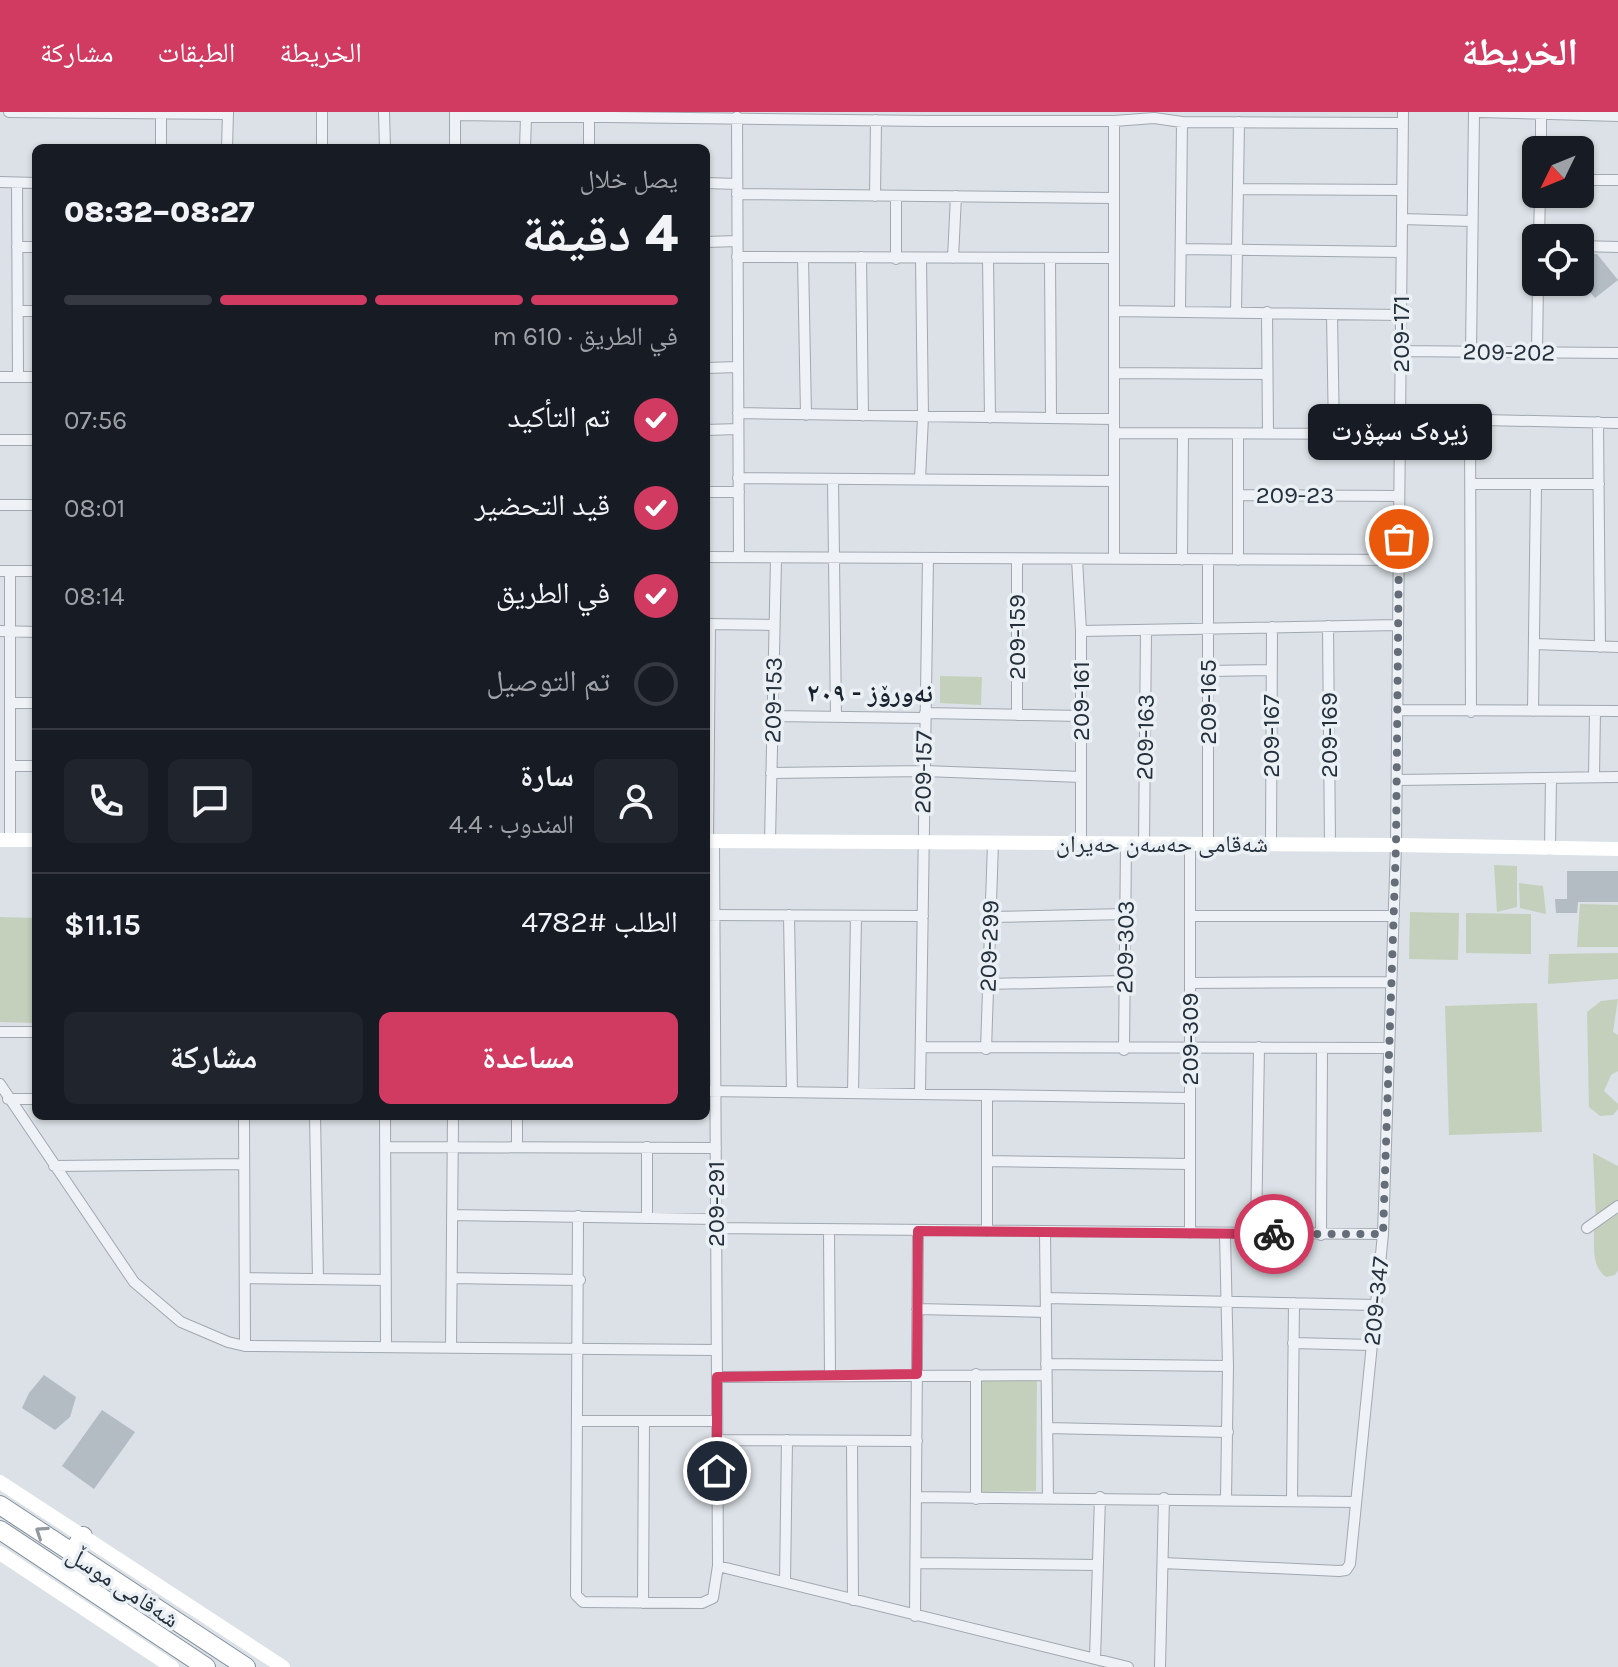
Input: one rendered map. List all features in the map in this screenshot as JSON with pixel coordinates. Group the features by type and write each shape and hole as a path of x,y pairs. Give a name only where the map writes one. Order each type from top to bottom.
{"highway":[{"name":"شەقامی موسڵ","path":"0,1505 236,1664"},
{"name":"شەقامی موسڵ","path":"0,1530 206,1667"},
{"path":"72,1553 83,1536"}],"street":[{"path":"9,112 228,113 227,144"},
{"path":"322,112 322,144"},
{"path":"384,112 385,144"},
{"path":"1471,352 1474,112"},
{"path":"1480,112 1618,116"},
{"path":"161,113 161,144"},
{"path":"455,144 455,114 589,118 634,114 763,115 876,120 927,116 1090,116 1114,121 1154,115 1182,122 1226,116 1239,122 1403,118"},
{"path":"1541,114 1541,136"},
{"path":"525,144 526,117"},
{"path":"737,117 739,557"},
{"path":"589,118 589,144"},
{"name":"209-171","path":"1396,845 1403,118"},
{"path":"875,196 876,120"},
{"path":"1114,121 1114,559"},
{"path":"1180,312 1182,122"},
{"path":"1236,313 1239,122"},
{"path":"1594,180 1618,180"},
{"path":"0,182 32,183"},
{"path":"17,183 18,377"},
{"path":"710,184 737,189 896,197 1114,198"},
{"path":"1238,189 1402,190"},
{"path":"953,258 956,196"},
{"path":"896,197 896,259"},
{"path":"1402,219 1472,221"},
{"path":"710,242 737,241"},
{"path":"1594,246 1618,247"},
{"path":"17,247 32,247"},
{"path":"1182,249 1401,252"},
{"path":"737,257 1114,258"},
{"path":"861,257 863,416"},
{"path":"803,258 806,415"},
{"path":"988,258 990,418"},
{"path":"1050,258 1051,417"},
{"path":"920,479 923,417 921,259"},
{"path":"1537,353 1538,296"},
{"path":"18,311 32,311"},
{"path":"1114,311 1401,315"},
{"path":"1267,312 1268,433"},
{"path":"1332,314 1334,434"},
{"name":"209-202","path":"1401,351 1618,353"},
{"path":"710,368 738,367"},
{"path":"1114,373 1267,374"},
{"path":"0,377 32,377"},
{"path":"738,413 1114,419"},
{"path":"1400,418 1618,423"},
{"path":"1470,420 1471,712"},
{"path":"1598,422 1600,647"},
{"path":"710,430 738,429"},
{"path":"1114,433 1400,434"},
{"path":"1182,560 1183,434"},
{"path":"1238,434 1238,560"},
{"path":"0,440 32,440"},
{"path":"738,478 1114,481"},
{"path":"833,480 836,717"},
{"path":"1472,484 1599,484"},
{"path":"1533,711 1536,485"},
{"path":"710,492 739,492"},
{"name":"209-23","path":"1238,495 1399,496"},
{"path":"0,505 32,505"},
{"path":"710,557 1399,560"},
{"name":"209-157","path":"920,1094 928,558"},
{"name":"209-153","path":"770,841 776,559"},
{"name":"209-159","path":"1017,559 1017,715"},
{"name":"209-161","path":"1077,559 1081,631 1081,843"},
{"name":"209-165","path":"1208,560 1208,844"},
{"path":"32,571 5,571 10,703 5,840 32,840"},
{"path":"710,624 774,625"},
{"path":"1081,631 1398,625"},
{"name":"209-169","path":"1328,626 1330,845"},
{"name":"209-167","path":"1271,844 1272,627"},
{"name":"209-163","path":"1144,844 1146,630"},
{"path":"5,632 32,632"},
{"path":"1535,644 1618,647"},
{"path":"1208,671 1272,670"},
{"path":"10,703 32,703"},
{"path":"1397,710 1618,711"},
{"path":"1594,777 1595,711"},
{"path":"772,716 1081,716"},
{"path":"10,766 32,766"},
{"path":"771,773 924,771 1081,777"},
{"path":"1397,780 1618,777"},
{"path":"1550,849 1551,778"},
{"name":"شەقامی حەسەن حەیران","path":"710,841 1618,849"},
{"name":"209-299","path":"986,1049 993,843"},
{"name":"209-303","path":"1124,1050 1126,843"},
{"name":"209-309","path":"1190,844 1190,1233"},
{"name":"209-347","path":"1163,1563 1339,1571 1346,1570 1350,1564 1383,1234 1396,845"},
{"path":"990,917 1126,914"},
{"path":"710,915 923,916"},
{"name":"209-291","path":"643,1603 702,1603 713,1598 718,1566 716,1148 711,1091 710,915"},
{"path":"789,915 792,1092"},
{"path":"853,1093 856,916"},
{"path":"1190,916 1394,916"},
{"path":"988,984 1124,981"},
{"path":"1190,983 1391,982"},
{"path":"0,1032 32,1032"},
{"path":"921,1047 1124,1050 1190,1047 1389,1048"},
{"path":"1256,1234 1259,1047"},
{"path":"1321,1235 1322,1048"},
{"path":"0,1084 145,1293 181,1322 228,1342 245,1346 716,1350"},
{"path":"711,1091 1190,1098"},
{"path":"987,1095 987,1231"},
{"path":"8,1099 32,1099"},
{"path":"244,1120 245,1346"},
{"path":"315,1120 318,1279"},
{"path":"385,1120 386,1347"},
{"path":"451,1348 453,1120"},
{"path":"517,1120 517,1146"},
{"path":"385,1147 716,1148"},
{"path":"647,1147 647,1217"},
{"path":"987,1161 1190,1164"},
{"path":"54,1166 244,1164"},
{"path":"1587,1228 1618,1206"},
{"path":"452,1215 647,1217 829,1230 1383,1234"},
{"path":"578,1216 576,1595 583,1602 643,1603 644,1421"},
{"path":"829,1230 830,1375"},
{"path":"915,1616 918,1231"},
{"path":"1045,1232 1048,1498"},
{"path":"1225,1234 1228,1366 1226,1498"},
{"path":"245,1278 386,1280"},
{"path":"452,1278 580,1280"},
{"path":"1046,1298 1376,1305"},
{"path":"1292,1500 1294,1303"},
{"path":"917,1309 1046,1312"},
{"path":"1293,1343 1372,1345"},
{"path":"717,1377 976,1374 1228,1366"},
{"path":"976,1374 976,1499"},
{"path":"577,1421 717,1421"},
{"path":"1047,1428 1228,1432"},
{"path":"717,1440 917,1441"},
{"path":"785,1582 787,1440"},
{"path":"852,1441 853,1600"},
{"path":"0,1482 283,1667"},
{"path":"916,1497 1226,1498 1356,1502"},
{"path":"1095,1659 1100,1497"},
{"path":"1160,1667 1164,1498"},
{"path":"0,1553 172,1667"},
{"path":"916,1563 1098,1565"},
{"path":"718,1566 1128,1667"}],"green space":[{"path":"940,676 982,677 981,705 940,703"},
{"path":"1494,865 1517,866 1517,907 1497,912"},
{"path":"1519,883 1543,886 1546,914 1520,908"},
{"path":"1580,904 1618,905 1618,947 1577,947"},
{"path":"1410,912 1459,913 1458,960 1409,959"},
{"path":"1466,913 1531,914 1531,954 1466,953"},
{"path":"0,917 32,918 32,1023 0,1022"},
{"path":"1618,953 1618,979 1548,984 1549,954"},
{"path":"1618,999 1613,1032 1618,1035 1618,1071 1611,1075 1604,1091 1618,1104 1618,1109 1613,1115 1600,1116 1589,1107 1587,1012 1601,1001"},
{"path":"1537,1003 1542,1132 1449,1135 1445,1006"},
{"path":"1593,1153 1618,1166 1618,1202 1596,1219"},
{"path":"1618,1208 1618,1270 1615,1275 1606,1277 1595,1261 1594,1227"},
{"path":"978,1377 1037,1377 1036,1491 981,1492"}],"building":[{"path":"1594,254 1597,254 1618,280 1595,298"},
{"path":"1567,871 1618,871 1618,902 1578,902 1577,913 1556,913 1555,899 1567,899"},
{"path":"44,1375 76,1397 70,1417 55,1430 22,1408 29,1393"},
{"path":"102,1410 135,1432 94,1489 62,1466"}],"way so far":[{"path":"1274,1234 1383,1234 1396,845 1399,539"}],"place":[{"name":"زیرەک سپۆرت","path":"1399,539"}],"district":[{"name":"نەورۆز - ٢٠٩","path":"870,693"}],"route":[{"path":"717,1471 717,1377 917,1374 918,1231 1274,1234"}]}
